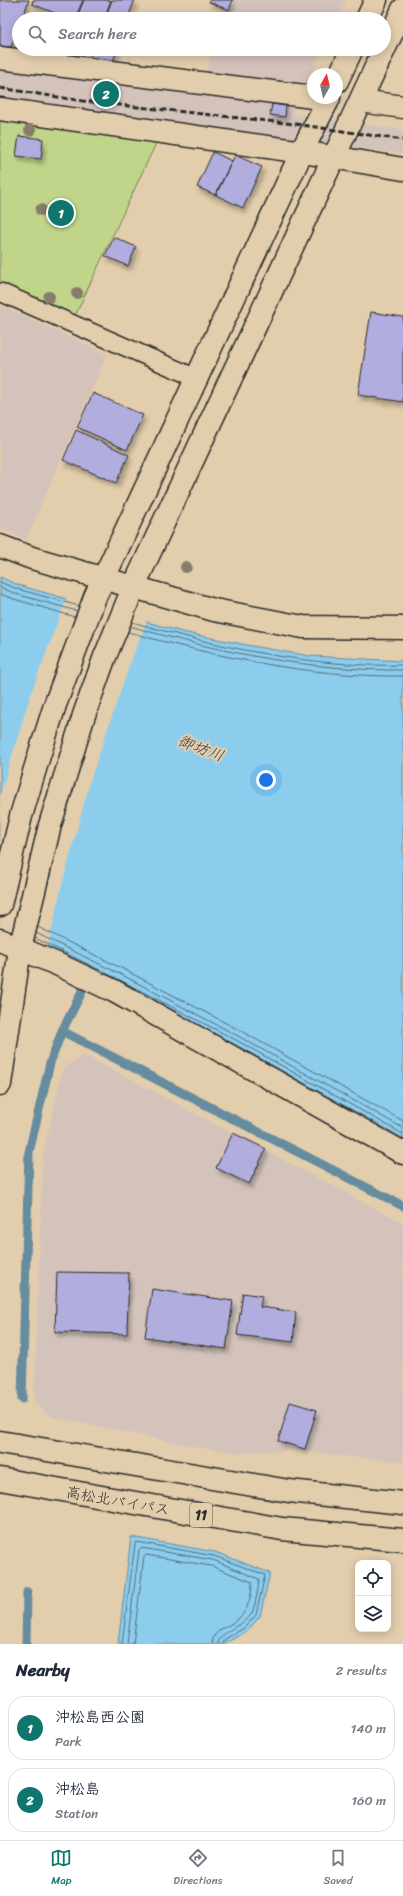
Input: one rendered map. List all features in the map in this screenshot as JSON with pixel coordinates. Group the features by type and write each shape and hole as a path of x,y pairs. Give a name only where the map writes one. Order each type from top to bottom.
{"main road":[{"path":"370,12 376,0"},
{"path":"391,35 403,9"},
{"path":"343,68 349,56"},
{"path":"0,1084 21,945 39,867 66,770 104,659 134,586 334,157 353,113 361,101 382,56"},
{"path":"0,58 307,96"},
{"path":"361,101 403,107"},
{"path":"0,904 19,823 38,759 55,705 99,587 326,104"},
{"path":"0,109 303,152 403,170"},
{"path":"0,546 99,587 134,586 214,610 303,627 403,628"},
{"path":"0,940 21,945 114,991 403,1153"},
{"path":"0,1442 289,1491 403,1503"},
{"name":"高松北バイパス","path":"0,1479 282,1528 403,1540"}],"lane":[{"path":"0,292 196,378"}],"shaded area":[{"path":"234,0 346,0 340,12 229,12"},
{"path":"211,56 320,56 314,68 307,68 307,85 305,89 204,75"},
{"path":"0,67 293,104 292,114 403,130 403,154 0,98"},
{"path":"0,305 107,354 26,539 0,529"},
{"path":"84,1055 403,1223 403,1462 286,1450 240,1453 197,1447 52,1417 34,1402 43,1154 63,1068"}],"green space":[{"path":"0,119 157,141 74,318 0,285"}],"water":[{"name":"御坊川","path":"0,577 18,585 182,632 310,656 403,661 403,1138 234,1044 118,983 0,926"},
{"path":"131,1537 215,1552 270,1573 260,1616 247,1631 224,1644 118,1644"}],"pier":[{"path":"67,597 147,620 128,669 91,778 61,889 47,951 0,928 0,795 30,696"}],"building":[{"path":"0,0 29,0 25,12 12,12 11,47 0,46"},
{"path":"33,0 83,0 78,12 52,12 32,4"},
{"path":"84,0 111,0 107,12 79,12"},
{"path":"112,0 135,0 130,12 108,12"},
{"path":"210,0 233,0 229,10 209,2"},
{"path":"90,56 115,56 112,63 89,59"},
{"path":"272,104 286,106 285,117 270,115"},
{"path":"19,136 43,139 41,159 16,156"},
{"path":"213,152 232,161 215,195 197,187"},
{"path":"235,155 262,167 243,208 216,195"},
{"path":"114,237 136,247 128,266 105,256"},
{"path":"371,312 403,317 403,402 358,395"},
{"path":"93,393 143,415 127,450 77,427"},
{"path":"76,430 129,455 116,483 63,460"},
{"path":"233,1133 266,1149 249,1184 216,1168"},
{"path":"57,1272 129,1273 127,1334 55,1332"},
{"path":"152,1289 233,1301 226,1349 145,1337"},
{"path":"243,1293 262,1296 260,1307 296,1312 293,1342 237,1335"},
{"path":"290,1402 317,1410 305,1449 278,1441"}],"waterway":[{"path":"22,1399 29,1152 50,1063 62,1031 89,978"},
{"path":"62,1031 403,1206"},
{"path":"26,1644 27,1592"}],"railway":[{"path":"0,88 83,101 295,124 403,140"}],"place":[{"name":"沖松島","path":"106,94"},
{"name":"沖松島西公園","path":"61,213"}]}
